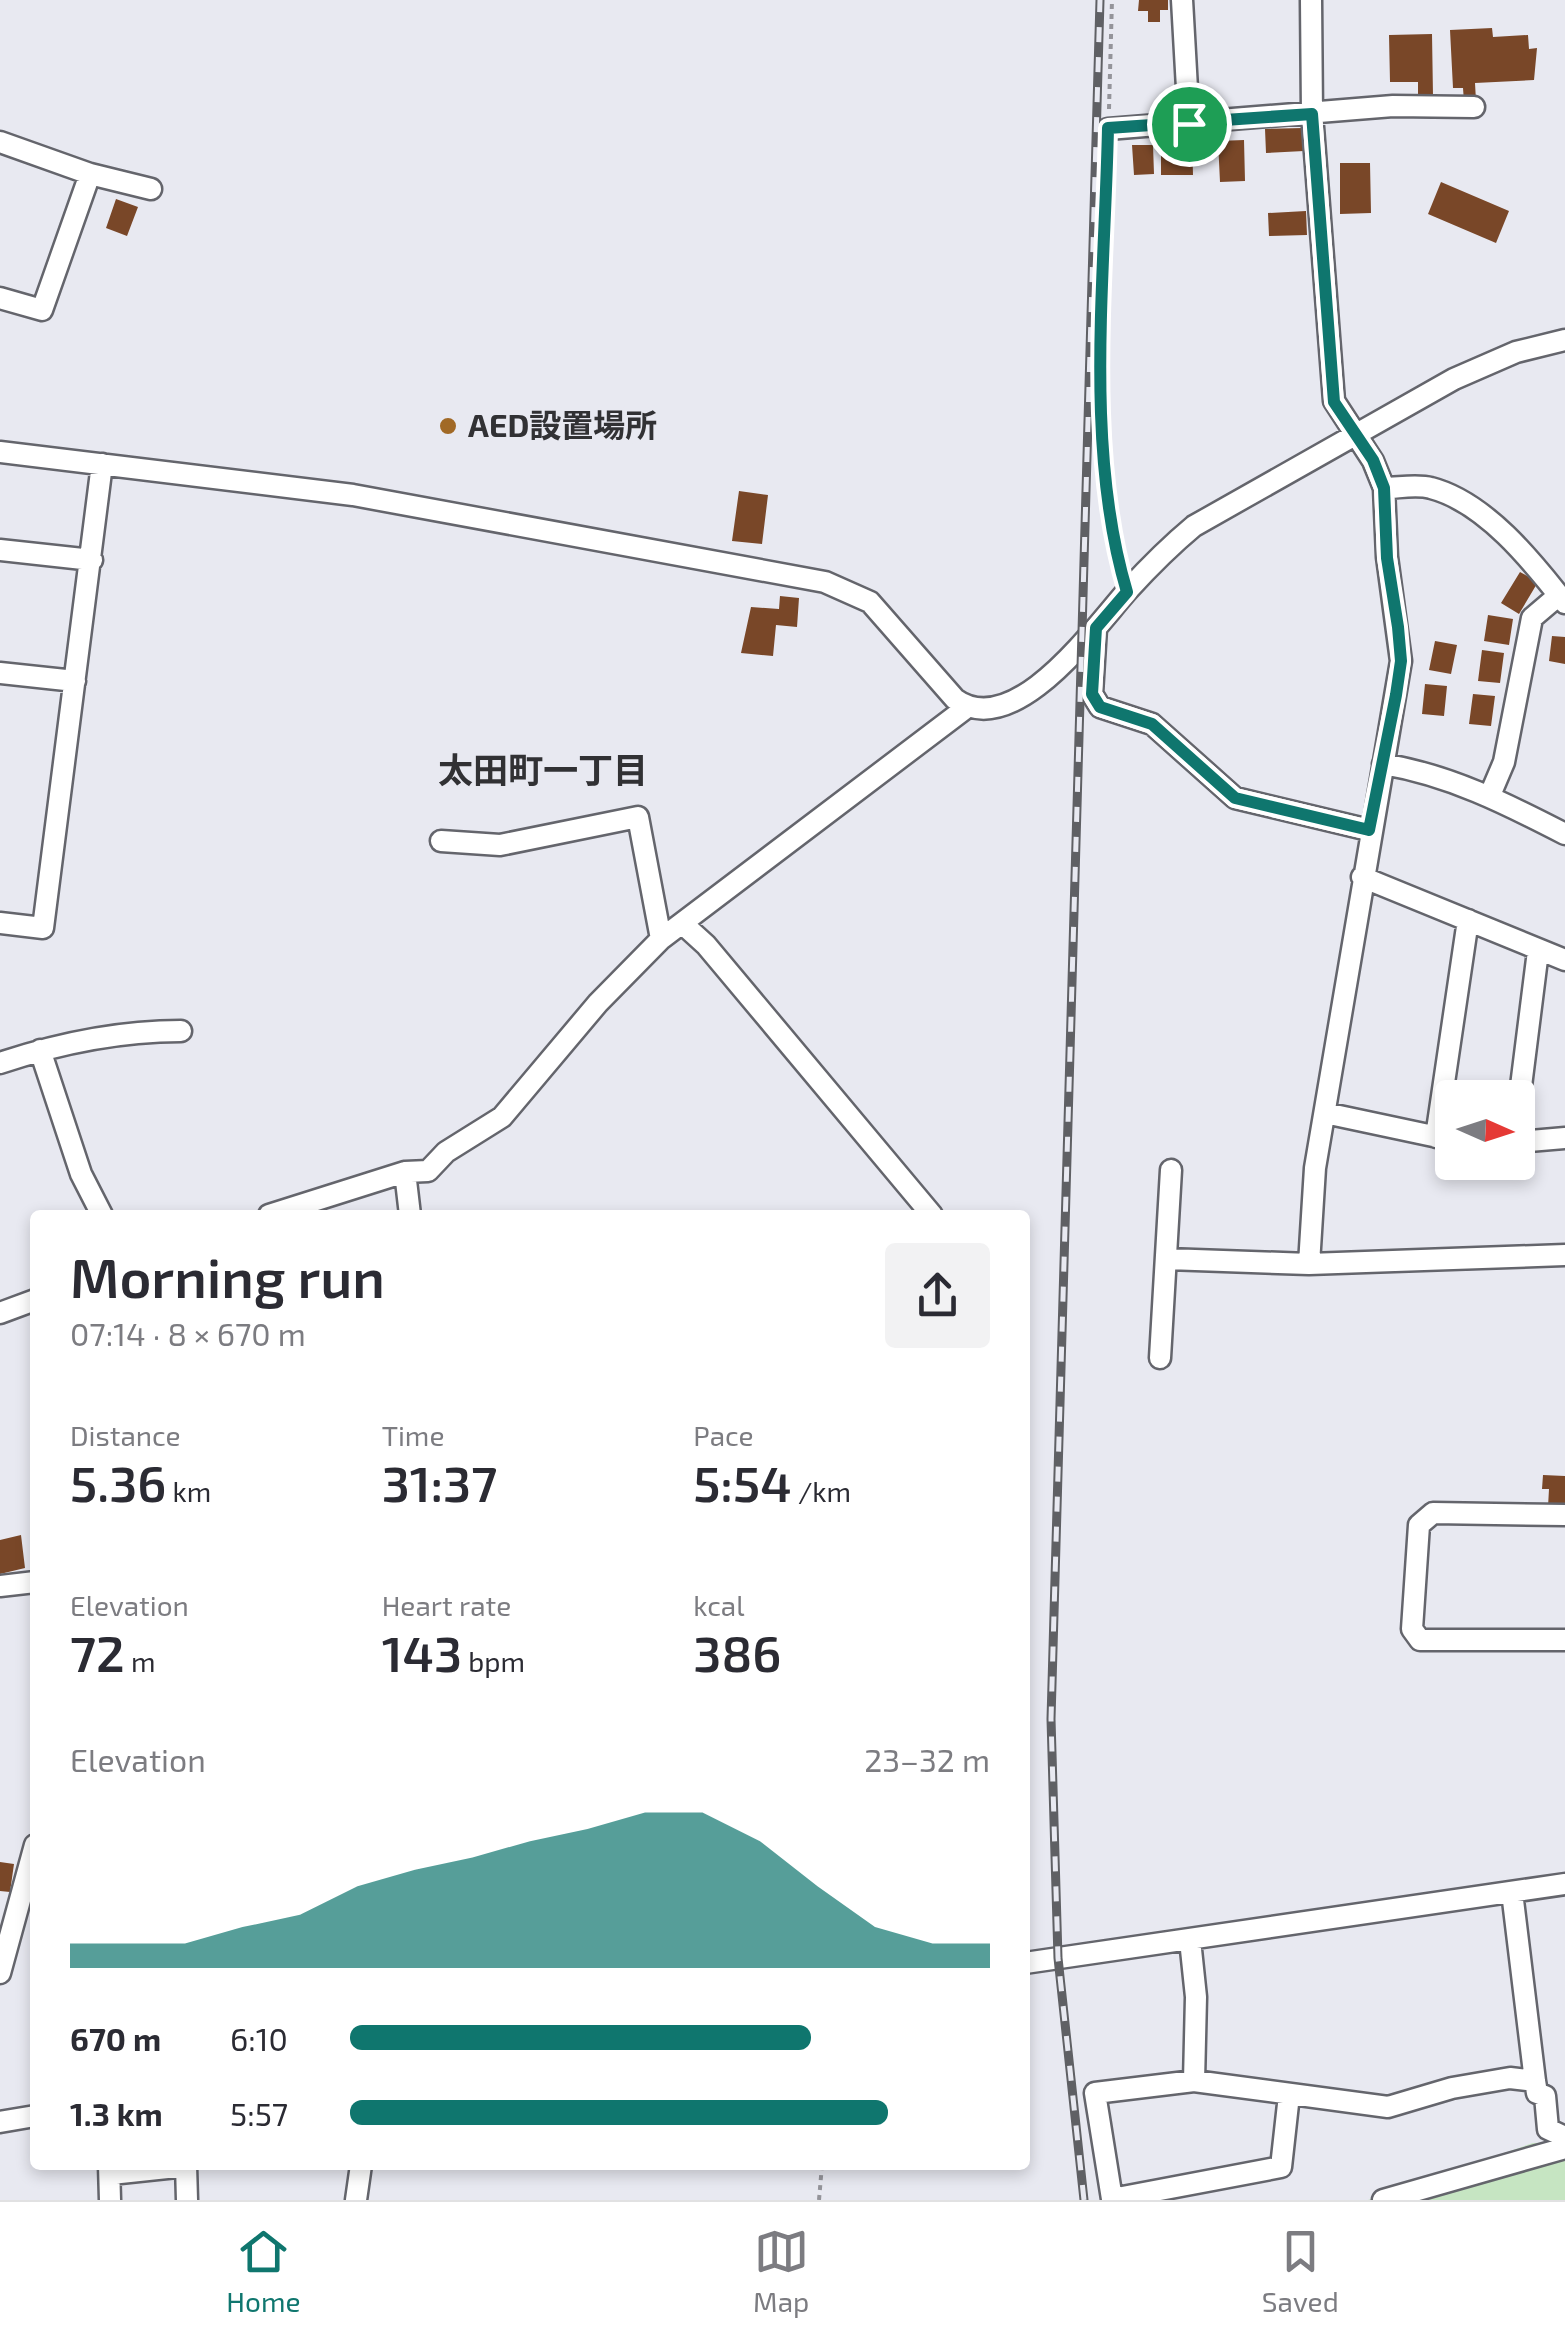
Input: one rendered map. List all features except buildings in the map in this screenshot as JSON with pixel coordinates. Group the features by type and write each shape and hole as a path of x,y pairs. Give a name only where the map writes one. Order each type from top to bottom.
{"street":[{"path":"1182,0 1189,124"},
{"path":"1308,1264 1315,1168 1369,830 1401,661 1387,558 1384,488 1373,460 1334,402 1312,114 1311,0"},
{"path":"1108,128 1393,106 1474,107"},
{"path":"0,142 90,174 152,189"},
{"path":"0,298 42,310 90,174"},
{"path":"292,1210 405,1172 428,1171 446,1152 502,1117 598,1002 661,939 684,926 698,910 966,708 984,709 1014,701 1036,689 1194,526 1480,366 1565,340"},
{"path":"0,452 353,496 825,582 870,602 966,708"},
{"path":"0,923 44,928 102,464"},
{"path":"1384,488 1430,487 1465,505 1509,540 1562,599 1532,618 1504,762 1490,795"},
{"path":"0,550 92,560"},
{"path":"1096,628 1092,694 1100,707 1152,724 1235,798 1369,830"},
{"path":"0,673 75,681"},
{"path":"1382,764 1423,770 1490,795 1565,834"},
{"path":"441,841 500,844 638,817 661,939"},
{"path":"1362,877 1565,960"},
{"path":"1450,1080 1468,920"},
{"path":"684,926 706,945 928,1210"},
{"path":"1522,1080 1538,951"},
{"path":"0,1063 40,1050 152,1031 181,1031"},
{"path":"40,1050 80,1174 99,1210"},
{"path":"1325,1114 1435,1136"},
{"path":"1535,1141 1565,1138"},
{"path":"1160,1358 1171,1170"},
{"path":"405,1172 409,1210"},
{"path":"1167,1259 1308,1264 1565,1254"},
{"path":"0,1313 30,1302"},
{"path":"1565,1515 1433,1514 1418,1526 1412,1628 1420,1640 1565,1640"},
{"path":"0,1586 30,1583"},
{"path":"0,1973 30,1863"},
{"path":"1030,1962 1565,1884"},
{"path":"1512,1892 1534,2081 1537,2093 1545,2096 1548,2129 1565,2137"},
{"path":"1190,1940 1196,1997 1194,2081"},
{"path":"1289,2095 1281,2167 1112,2199 1096,2093 1194,2081 1388,2106 1452,2088 1510,2078 1534,2081"},
{"path":"0,2122 30,2117"},
{"path":"1383,2200 1565,2148"},
{"path":"110,2170 110,2200"},
{"path":"186,2170 187,2200"},
{"path":"356,2200 360,2170"}],"path":[{"path":"1112,0 1102,420 1112,531 1127,592"},
{"path":"819,2200 822,2170"}],"green space":[{"path":"1565,2142 1565,2200 1368,2200 1533,2143"}],"railway":[{"path":"1084,2200 1058,1958 1051,1719 1100,0"}],"place":[{"name":"AED設置場所","path":"448,426"}],"district":[{"name":"太田町一丁目","path":"543,771"}],"route":[{"path":"1312,114 1334,402 1373,460 1384,488 1387,558 1401,661 1369,830 1235,798 1152,724 1100,707 1092,694 1096,628 1127,592 1112,531 1102,420 1108,128 1189,124 1312,114"}]}
